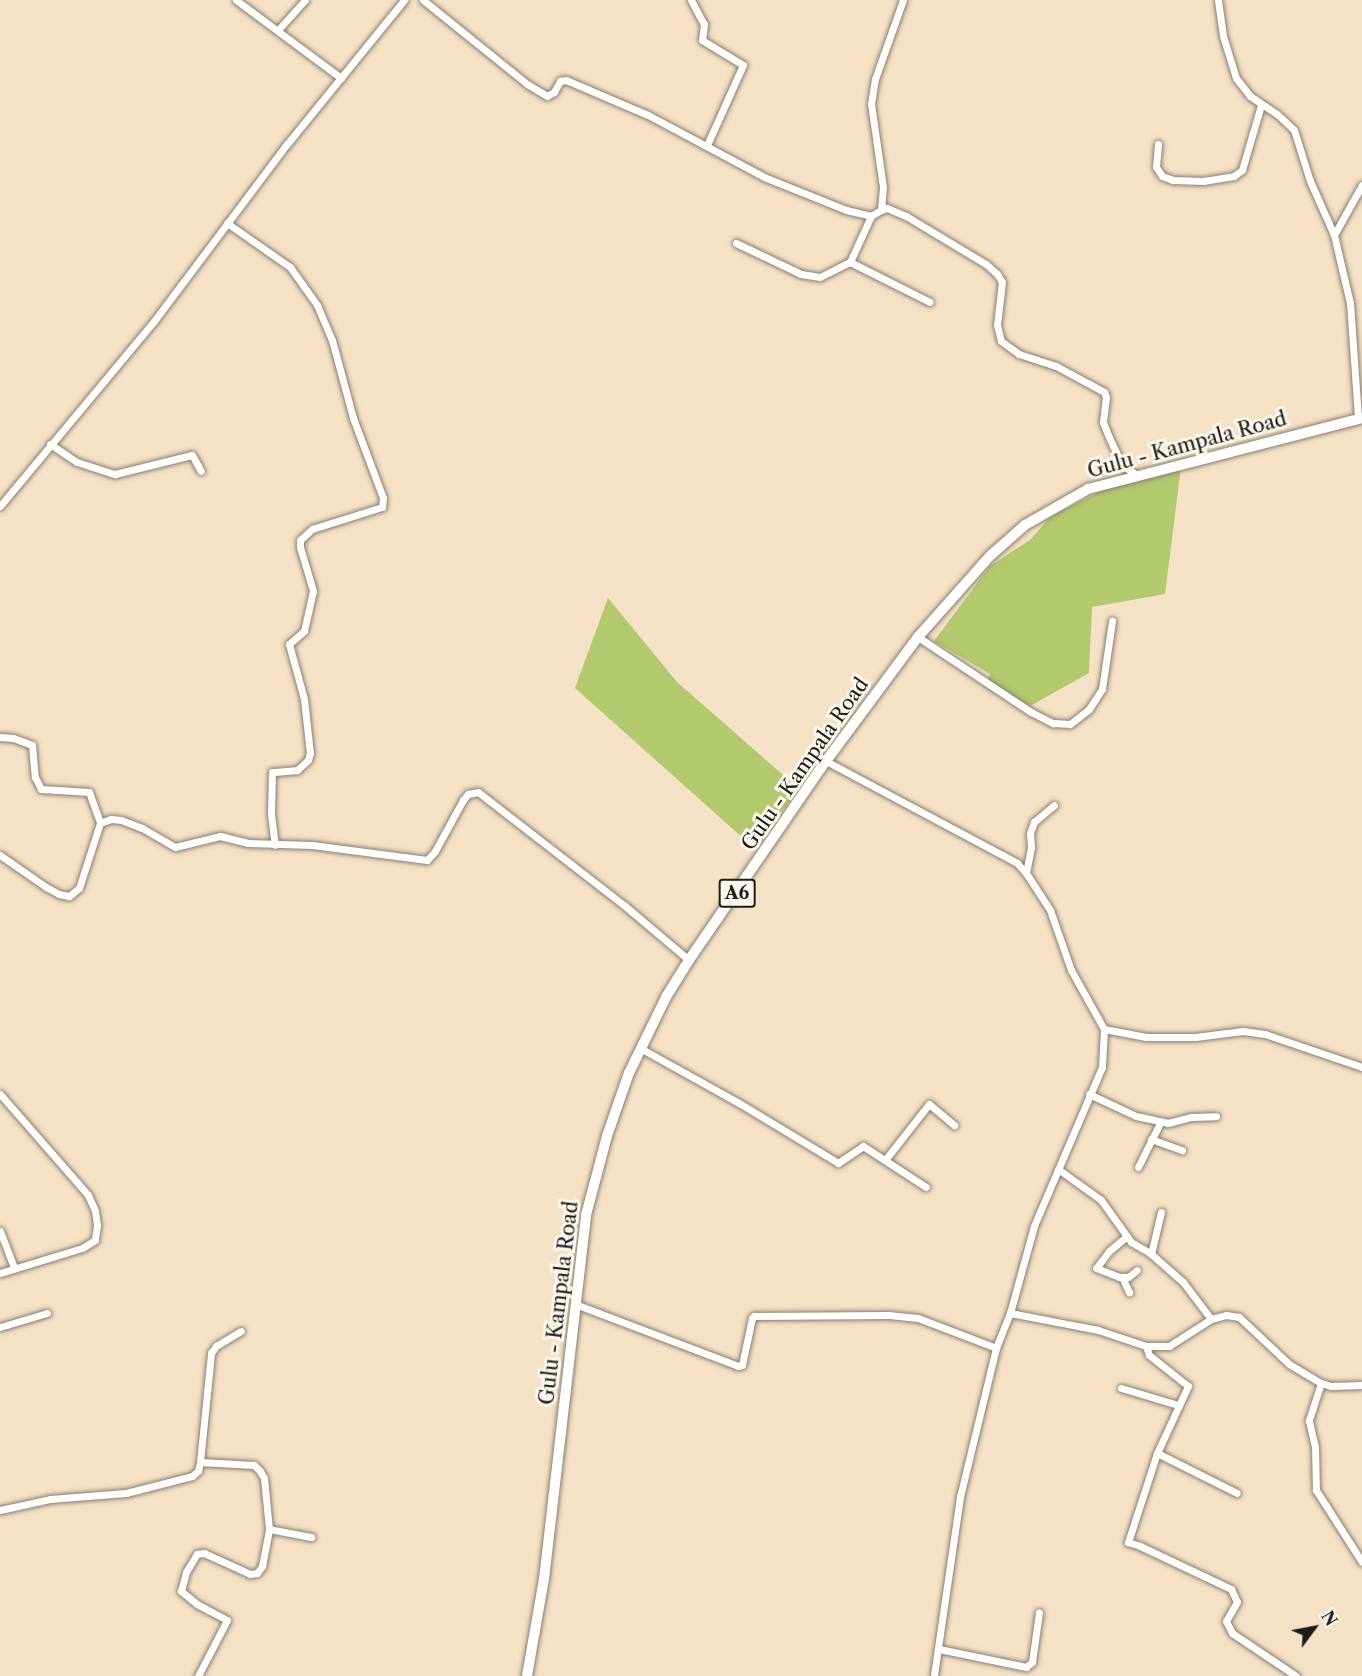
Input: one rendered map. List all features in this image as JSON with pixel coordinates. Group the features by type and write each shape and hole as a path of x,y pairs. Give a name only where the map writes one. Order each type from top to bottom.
{"main road":[{"name":"Gulu - Kampala Road","path":"527,1676 544,1579 586,1215 607,1136 640,1048 689,960 826,761 918,637 990,556 1024,525 1088,489 1360,418"}],"street":[{"path":"236,0 341,78"},
{"path":"278,30 305,0"},
{"path":"0,506 50,444 115,370 227,223 404,0"},
{"path":"691,0 704,24 702,40 743,65 707,145"},
{"path":"881,210 882,176 872,104 884,50 903,0"},
{"path":"1218,0 1222,36 1236,78 1245,91 1261,105 1277,114 1294,130 1310,181 1334,236 1350,303 1360,418"},
{"path":"429,1 521,79 547,96 554,92 560,81 566,80 623,104 707,145 765,177 846,210 871,216"},
{"path":"1158,144 1156,167 1162,176 1173,180 1203,181 1234,177 1242,170 1261,105"},
{"path":"1334,236 1362,185"},
{"path":"736,243 811,278 828,274 850,262 871,216 887,208 906,216 997,273 1002,282 997,326 1001,341 1019,354 1056,366 1104,392 1106,397 1103,422 1108,435 1122,465 1137,475"},
{"path":"227,223 290,267 317,305 332,340 353,418 384,498 382,507 312,529 300,540 313,591 304,631 289,644 304,699 310,753 308,760 297,770 272,772 271,814 274,845"},
{"path":"850,262 930,302"},
{"path":"50,444 77,462 115,474 192,455 201,471"},
{"path":"918,637 1030,712 1053,723 1070,724 1089,710 1102,689 1112,621"},
{"path":"0,737 13,738 32,745 35,777 41,789 89,792 100,823 79,888 69,896 46,887 0,855"},
{"path":"826,761 1017,863 1050,910 1071,970 1104,1029 1102,1067 1034,1226 1010,1312 996,1348 960,1497 934,1676"},
{"path":"100,823 111,819 121,820 142,828 175,847 220,836 274,845 312,845 427,860 435,851 463,800 468,794 478,792 625,906 689,960"},
{"path":"1026,873 1031,847 1029,833 1034,822 1053,805"},
{"path":"1104,1029 1146,1037 1195,1037 1243,1031 1254,1032 1362,1067"},
{"path":"640,1048 739,1103 838,1163 862,1146 926,1187"},
{"path":"0,1094 88,1195 97,1225 95,1240 82,1248 0,1273"},
{"path":"1089,1094 1136,1116 1168,1123 1191,1117 1216,1116"},
{"path":"885,1160 929,1104 954,1125"},
{"path":"1138,1167 1161,1121"},
{"path":"1151,1139 1182,1150"},
{"path":"1058,1169 1101,1200 1131,1242 1151,1254 1183,1282 1211,1319"},
{"path":"1151,1254 1161,1212"},
{"path":"0,1230 14,1268"},
{"path":"1127,1236 1109,1251 1096,1268 1122,1277 1128,1277 1137,1270"},
{"path":"1122,1277 1129,1292"},
{"path":"575,1304 737,1366 742,1365 754,1316 889,1315 918,1318 996,1348"},
{"path":"1010,1312 1098,1330 1146,1346 1169,1346 1211,1319 1226,1315 1239,1317 1289,1364 1321,1383 1331,1386 1362,1385"},
{"path":"0,1327 25,1317 47,1313"},
{"path":"0,1510 50,1499 126,1493 192,1476 198,1472 210,1353 216,1346 241,1331"},
{"path":"1146,1346 1149,1355 1188,1386 1157,1453 1128,1542 1231,1589 1237,1602 1226,1621 1232,1633 1296,1676"},
{"path":"1321,1383 1308,1421 1315,1447 1316,1490 1362,1562"},
{"path":"1120,1388 1179,1405"},
{"path":"1157,1453 1237,1492"},
{"path":"198,1676 227,1620 185,1596 181,1591 186,1572 201,1552 250,1574 257,1573 262,1566 269,1529 264,1478 254,1465 200,1462"},
{"path":"269,1529 311,1537"},
{"path":"939,1649 1026,1667 1032,1662 1039,1612"}],"green space":[{"path":"1181,467 1165,594 1092,607 1089,673 1030,706 988,680 990,674 934,641 990,566 1031,539 1050,517 1105,489"},
{"path":"608,598 677,682 799,789 753,847 575,688"}]}
